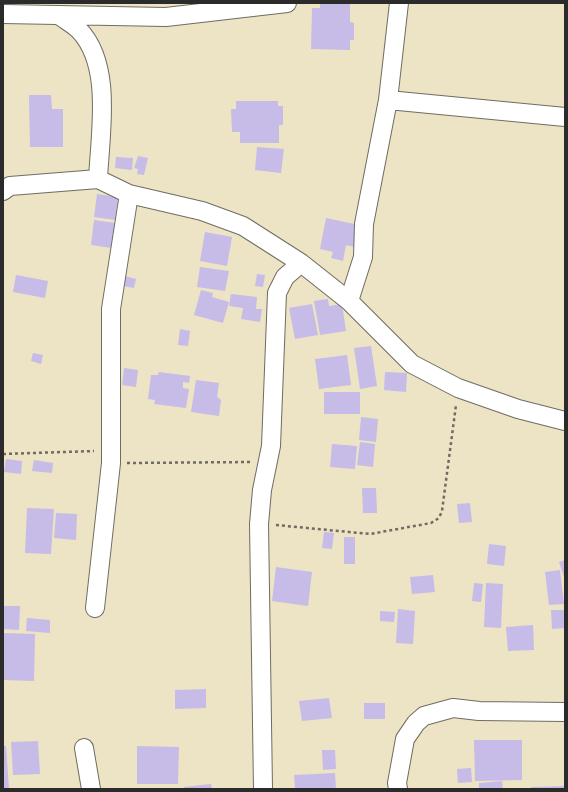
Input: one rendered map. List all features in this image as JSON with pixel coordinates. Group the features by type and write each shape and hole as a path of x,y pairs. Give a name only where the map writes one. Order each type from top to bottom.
{"street":[{"path":"3,14 166,17 287,3"},
{"path":"349,301 363,257 364,224 388,100 399,3"},
{"path":"59,15 79,30 94,52 102,83 98,179"},
{"path":"388,100 565,117"},
{"path":"3,191 10,186 98,179 129,194 202,211 243,226 301,263 349,301 412,364 458,388 518,409 565,421"},
{"path":"95,608 111,457 111,309 129,194"},
{"path":"263,789 259,524 262,490 272,446 277,293 285,277 301,263"},
{"path":"398,789 397,784 405,739 416,723 424,716 453,708 479,711 565,712"},
{"path":"84,748 91,789"}],"path":[{"path":"259,524 370,534 431,523 439,518 442,512 458,388"},
{"path":"3,454 269,462"}],"building":[{"path":"320,4 350,4 350,22 354,23 354,40 350,40 350,50 311,49 312,8 320,8"},
{"path":"29,95 51,95 52,109 63,109 63,147 30,147"},
{"path":"236,101 278,101 278,106 283,106 283,125 279,125 279,143 240,143 240,132 232,132 231,109 236,109"},
{"path":"257,147 284,149 281,173 255,170"},
{"path":"138,156 148,158 144,175 137,174 138,169 134,168"},
{"path":"116,157 133,158 132,170 115,168"},
{"path":"97,194 118,197 115,220 94,217"},
{"path":"326,218 359,225 354,247 346,245 343,261 331,258 333,252 320,249"},
{"path":"94,220 115,223 112,248 91,245"},
{"path":"205,232 232,237 227,266 200,261"},
{"path":"200,267 229,271 225,291 197,287"},
{"path":"257,274 265,275 263,287 255,286"},
{"path":"16,275 48,281 45,298 13,292"},
{"path":"125,276 136,279 134,288 123,286"},
{"path":"201,290 213,293 212,297 229,302 223,323 194,315"},
{"path":"231,294 257,297 256,309 262,309 260,322 241,319 243,308 229,306"},
{"path":"328,299 329,306 342,304 346,331 320,335 314,301"},
{"path":"312,304 318,335 295,339 289,308"},
{"path":"180,329 190,331 188,346 178,345"},
{"path":"371,346 377,386 360,389 354,348"},
{"path":"33,353 43,355 41,364 31,361"},
{"path":"347,355 351,385 319,389 315,359"},
{"path":"124,368 138,370 136,387 122,385"},
{"path":"159,372 190,376 189,383 183,382 183,388 189,389 186,408 154,404 155,400 148,399 151,375 158,375"},
{"path":"385,372 407,373 406,392 384,390"},
{"path":"196,380 219,383 217,397 221,400 219,416 191,412"},
{"path":"324,392 360,392 360,414 324,414"},
{"path":"361,417 378,419 376,442 359,440"},
{"path":"360,442 375,444 373,467 357,465"},
{"path":"332,444 357,446 355,469 330,467"},
{"path":"6,459 22,461 21,474 4,472"},
{"path":"34,460 53,463 52,473 32,471"},
{"path":"362,488 376,488 377,513 363,513"},
{"path":"470,503 472,522 459,523 457,504"},
{"path":"27,508 54,509 51,554 25,553"},
{"path":"56,513 77,514 76,540 54,538"},
{"path":"324,532 334,533 332,549 322,548"},
{"path":"344,537 355,537 355,564 344,564"},
{"path":"489,544 506,546 504,566 487,564"},
{"path":"565,560 565,580 559,562"},
{"path":"276,567 312,572 308,606 272,601"},
{"path":"560,570 564,604 549,605 545,572"},
{"path":"433,575 435,592 412,594 410,577"},
{"path":"474,583 483,584 481,602 472,601"},
{"path":"486,583 503,584 501,628 484,627"},
{"path":"3,606 20,606 19,630 3,629"},
{"path":"398,609 415,611 413,644 396,643"},
{"path":"551,610 565,610 565,628 552,629"},
{"path":"380,611 395,612 394,622 380,621"},
{"path":"27,618 50,620 50,633 26,631"},
{"path":"533,625 534,650 508,651 506,627"},
{"path":"3,633 35,634 34,681 3,680"},
{"path":"206,689 206,708 175,709 175,690"},
{"path":"329,698 332,718 302,721 299,701"},
{"path":"364,703 385,703 385,719 364,719"},
{"path":"474,740 522,740 522,780 475,781"},
{"path":"38,741 40,774 13,775 11,742"},
{"path":"3,746 6,746 9,789 3,789"},
{"path":"137,746 179,747 178,784 137,784"},
{"path":"322,750 335,750 336,769 323,770"},
{"path":"471,768 472,782 458,783 457,769"},
{"path":"335,773 336,789 295,789 294,775"},
{"path":"502,781 503,789 479,789 479,783"},
{"path":"211,784 212,789 184,789 184,787"},
{"path":"565,786 565,789 532,789 531,787"}]}
